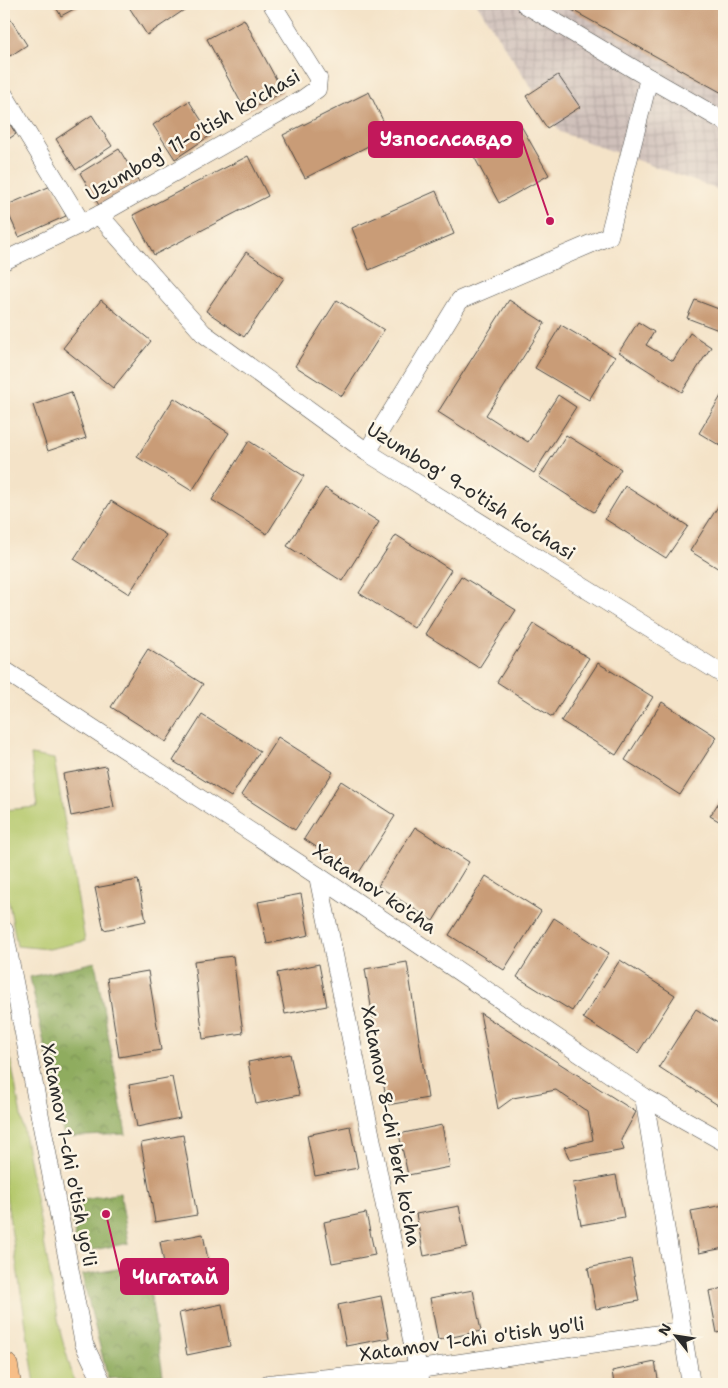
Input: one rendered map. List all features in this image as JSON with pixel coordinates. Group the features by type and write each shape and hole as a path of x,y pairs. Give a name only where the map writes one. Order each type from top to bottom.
{"highway":[{"path":"4,1367 7,1384"}],"street":[{"name":"Uzumbog' 11-o'tish ko'chasi","path":"4,261 99,215 303,99 317,89 318,78 272,4"},
{"path":"525,4 648,78 724,120"},
{"path":"368,452 460,300 610,236 648,78"},
{"path":"4,94 82,224"},
{"name":"Uzumbog' 9-o'tish ko'chasi","path":"99,215 203,333 368,452 724,674"},
{"name":"Xatamov ko'cha","path":"4,670 318,876 644,1097 724,1142"},
{"name":"Xatamov 8-chi berk ko'cha","path":"318,876 420,1377"},
{"name":"Xatamov 1-chi o'tish yo'li","path":"4,930 84,1344 103,1384"},
{"path":"644,1097 691,1384"},
{"name":"Xatamov 1-chi o'tish yo'li","path":"268,1384 420,1377 681,1331"}],"shaded area":[{"path":"477,4 724,4 724,192 560,132"}],"green space":[{"path":"31,755 54,759 85,941 49,949 17,946 4,876 4,810 37,807"},
{"path":"95,962 126,1134 64,1137 30,977"},
{"path":"4,1023 61,1335 75,1384 35,1384 4,1182"},
{"path":"120,1193 129,1243 78,1253 69,1203"},
{"path":"146,1264 163,1375 108,1379 82,1275"}],"building":[{"path":"54,4 83,4 61,16"},
{"path":"127,4 189,4 190,6 147,35"},
{"path":"561,4 724,4 724,94"},
{"path":"4,9 27,45 10,56 4,46"},
{"path":"244,19 283,92 246,112 207,39"},
{"path":"558,75 580,107 547,128 526,96"},
{"path":"369,92 390,135 305,178 283,135"},
{"path":"189,101 211,135 175,159 153,125"},
{"path":"4,115 16,134 4,142"},
{"path":"92,115 112,146 76,170 56,139"},
{"path":"520,124 549,175 499,203 471,151"},
{"path":"119,149 139,182 100,207 80,173"},
{"path":"248,156 268,196 154,255 133,215"},
{"path":"53,185 66,216 19,237 5,206"},
{"path":"436,191 454,234 369,270 352,228"},
{"path":"246,252 284,278 244,337 206,311"},
{"path":"101,300 151,341 113,388 63,348"},
{"path":"337,300 384,330 342,396 295,366"},
{"path":"509,300 545,323 486,415 528,442 558,395 576,407 534,473 438,412"},
{"path":"695,300 724,311 724,332 687,318"},
{"path":"638,322 654,332 646,345 673,361 690,333 711,347 682,392 619,352"},
{"path":"561,325 615,357 589,400 535,368"},
{"path":"724,391 724,448 699,433"},
{"path":"71,392 86,438 48,451 33,405"},
{"path":"174,398 229,433 192,491 137,457"},
{"path":"566,435 621,469 594,512 539,477"},
{"path":"249,441 304,476 267,534 212,500"},
{"path":"625,486 688,526 666,558 605,519"},
{"path":"325,488 379,522 342,581 287,546"},
{"path":"724,497 724,572 690,551"},
{"path":"111,501 166,535 129,594 74,559"},
{"path":"396,535 451,570 414,628 359,593"},
{"path":"461,576 516,610 479,668 425,634"},
{"path":"534,624 589,658 552,717 497,682"},
{"path":"148,649 203,684 166,742 111,707"},
{"path":"598,663 653,697 616,755 561,721"},
{"path":"662,702 717,737 680,795 625,760"},
{"path":"202,715 260,751 231,797 173,761"},
{"path":"278,737 333,772 295,830 241,795"},
{"path":"106,766 114,807 71,816 63,774"},
{"path":"341,781 395,816 358,874 304,839"},
{"path":"724,794 724,824 710,816"},
{"path":"415,827 469,862 433,921 378,886"},
{"path":"486,876 541,911 504,970 449,935"},
{"path":"138,880 146,921 104,930 95,888"},
{"path":"301,894 309,935 267,944 258,902"},
{"path":"554,918 609,953 572,1011 517,977"},
{"path":"233,956 243,1033 203,1039 194,961"},
{"path":"620,960 675,995 638,1053 583,1018"},
{"path":"407,962 428,1098 387,1105 365,969"},
{"path":"319,964 327,1006 285,1014 277,973"},
{"path":"148,971 161,1050 119,1057 107,978"},
{"path":"696,1009 724,1027 724,1109 659,1067"},
{"path":"480,1013 636,1112 621,1140 624,1150 570,1160 564,1147 593,1140 588,1112 556,1090 513,1098 498,1109"},
{"path":"290,1054 299,1095 256,1104 248,1062"},
{"path":"172,1077 180,1118 137,1127 129,1085"},
{"path":"442,1125 450,1167 408,1175 399,1134"},
{"path":"350,1126 358,1168 315,1176 307,1135"},
{"path":"183,1135 197,1215 155,1222 141,1143"},
{"path":"616,1175 624,1217 581,1225 573,1183"},
{"path":"724,1205 724,1248 699,1253 691,1211"},
{"path":"459,1206 467,1247 424,1256 416,1214"},
{"path":"366,1213 375,1255 332,1263 324,1222"},
{"path":"203,1234 211,1275 168,1284 160,1242"},
{"path":"631,1259 639,1301 596,1309 588,1268"},
{"path":"724,1288 724,1331 717,1333 709,1291"},
{"path":"473,1290 481,1331 438,1340 430,1298"},
{"path":"381,1296 389,1338 346,1346 338,1305"},
{"path":"222,1304 230,1346 187,1355 179,1313"},
{"path":"655,1362 659,1384 614,1384 612,1371"}],"place":[{"name":"Узпослсавдо","path":"550,221"},
{"name":"Чигатай","path":"106,1214"}]}
